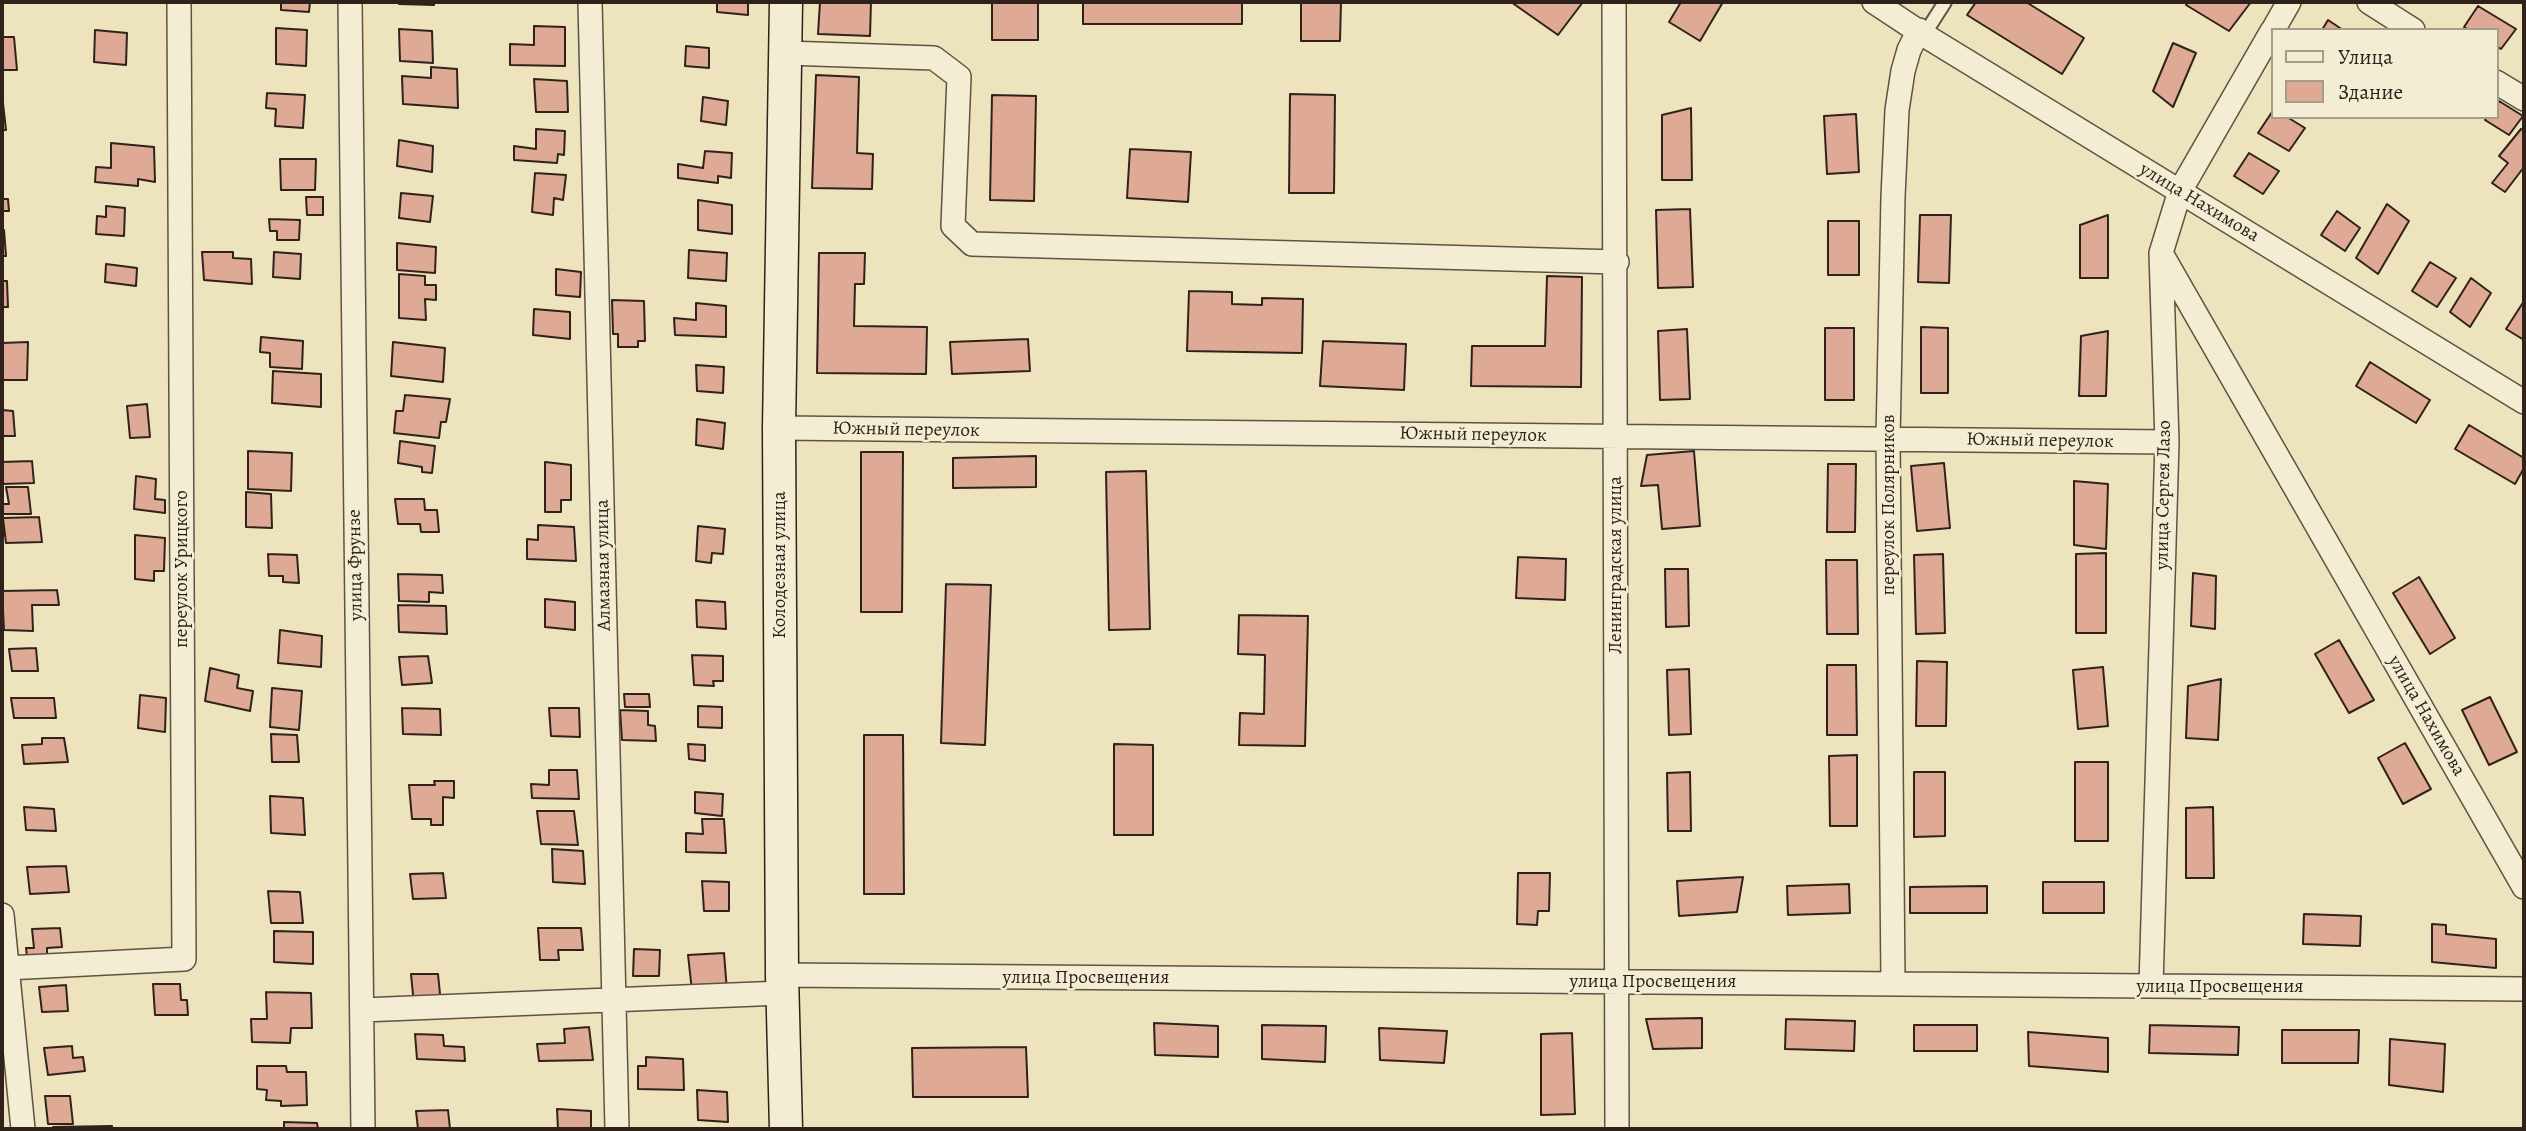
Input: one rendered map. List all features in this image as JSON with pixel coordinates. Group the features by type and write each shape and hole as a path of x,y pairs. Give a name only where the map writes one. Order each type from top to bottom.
{"main road":[{"name":"Колодезная улица","path":"786,2 779,428 782,984 786,1129"}],"street":[{"name":"переулок Урицкого","path":"7,968 184,959 179,2"},
{"name":"улица Фрунзе","path":"350,2 363,1129"},
{"name":"Алмазная улица","path":"590,2 617,1129"},
{"name":"Ленинградская улица","path":"1614,2 1617,261 1617,1129"},
{"name":"улица Нахимова","path":"1874,2 2524,402"},
{"name":"улица Сергея Лазо","path":"2274,28 2289,2"},
{"path":"2369,2 2410,28"},
{"name":"переулок Полярников","path":"1893,984 1888,439 1897,110 1902,71 1922,33"},
{"name":"улица Сергея Лазо","path":"2151,986 2166,442 2161,253 2180,191 2270,35"},
{"path":"786,53 934,58 959,77 953,226 972,244 1617,261"},
{"path":"2498,83 2524,99"},
{"name":"улица Нахимова","path":"2161,253 2524,887"},
{"name":"Южный переулок","path":"779,428 2166,442"},
{"path":"2,915 23,1129"},
{"name":"улица Просвещения","path":"362,1010 615,1000 782,984 1616,982 2524,989"}],"lane":[{"path":"1922,33 1945,2"}],"building":[{"path":"281,2 310,2 309,12 281,10"},
{"path":"434,2 434,5 399,4"},
{"path":"717,2 748,2 748,15 717,12"},
{"path":"820,2 871,2 870,36 818,34"},
{"path":"992,2 1038,2 1038,40 992,40"},
{"path":"1083,2 1242,2 1242,24 1083,24"},
{"path":"1301,2 1341,2 1340,41 1301,41"},
{"path":"1511,2 1583,2 1558,35"},
{"path":"1681,2 1723,2 1700,41 1669,22"},
{"path":"1976,2 2026,2 2084,38 2062,74 1967,15"},
{"path":"2188,2 2251,2 2229,31 2186,5"},
{"path":"2478,6 2516,29 2501,49 2498,47 2498,28 2464,27"},
{"path":"2328,20 2340,28 2323,28"},
{"path":"534,26 565,27 565,66 510,65 510,44 534,45"},
{"path":"276,28 307,30 306,66 276,64"},
{"path":"399,29 432,31 433,63 400,61"},
{"path":"95,30 127,33 126,65 94,62"},
{"path":"2,37 14,37 17,70 2,70"},
{"path":"2173,43 2196,53 2173,107 2153,91"},
{"path":"686,46 709,48 709,68 685,66"},
{"path":"431,67 457,69 458,108 403,104 402,76 431,78"},
{"path":"816,75 859,77 857,153 873,154 872,189 812,188"},
{"path":"534,79 567,81 568,112 536,112"},
{"path":"267,93 305,95 303,128 275,126 276,109 266,108"},
{"path":"2,94 6,130 2,130"},
{"path":"1290,94 1335,95 1334,193 1289,193"},
{"path":"992,95 1036,96 1034,201 990,200"},
{"path":"703,97 728,101 726,125 701,121"},
{"path":"2498,102 2523,116 2509,135 2485,120 2498,119"},
{"path":"1691,108 1692,180 1662,180 1662,115"},
{"path":"1856,114 1859,172 1827,174 1824,116"},
{"path":"2270,115 2270,119 2290,119 2305,128 2289,151 2258,133"},
{"path":"536,129 565,131 564,155 558,154 557,163 514,160 514,146 536,149"},
{"path":"2521,129 2524,131 2524,167 2505,192 2492,183 2508,163 2499,156"},
{"path":"399,140 433,146 432,172 397,166"},
{"path":"111,143 154,147 155,182 138,179 138,186 95,182 96,167 111,168"},
{"path":"1130,149 1191,152 1188,202 1127,198"},
{"path":"705,151 732,153 731,178 718,176 718,183 678,178 678,164 703,168"},
{"path":"2249,153 2279,171 2263,194 2234,176"},
{"path":"280,159 316,159 315,190 281,190"},
{"path":"535,173 566,175 563,200 554,198 553,215 532,212"},
{"path":"401,193 433,196 430,222 399,218"},
{"path":"306,197 323,197 323,215 307,215"},
{"path":"2,199 8,199 9,211 2,211"},
{"path":"698,200 732,205 732,234 698,230"},
{"path":"2387,204 2409,221 2378,274 2356,258"},
{"path":"106,206 125,208 124,236 96,234 97,216 106,217"},
{"path":"1690,209 1693,287 1658,288 1656,210"},
{"path":"2337,211 2360,228 2345,251 2321,235"},
{"path":"1920,215 1951,215 1949,283 1918,282"},
{"path":"2108,215 2108,278 2080,278 2080,225"},
{"path":"269,219 300,220 299,240 277,240 277,231 270,231"},
{"path":"1828,221 1859,221 1859,275 1828,275"},
{"path":"4,230 6,256 2,256"},
{"path":"397,243 436,247 435,273 397,270"},
{"path":"689,250 727,253 726,281 688,278"},
{"path":"202,252 233,252 233,258 251,259 252,284 204,280"},
{"path":"274,252 301,254 300,279 273,277"},
{"path":"819,253 865,253 864,284 855,284 854,326 927,327 926,374 817,373"},
{"path":"2430,262 2456,278 2437,307 2412,291"},
{"path":"106,264 137,268 136,286 105,282"},
{"path":"556,269 581,272 580,297 556,295"},
{"path":"399,274 425,276 425,285 436,285 436,300 425,299 426,320 399,318"},
{"path":"1547,276 1582,277 1581,387 1471,386 1472,346 1545,346"},
{"path":"2471,278 2491,293 2470,327 2450,312"},
{"path":"2,281 7,281 8,307 2,307"},
{"path":"1189,291 1232,292 1232,304 1262,305 1262,298 1303,299 1302,353 1187,351"},
{"path":"612,300 644,301 645,341 638,341 638,347 618,347 618,334 613,334"},
{"path":"2524,301 2524,340 2506,329"},
{"path":"696,303 726,306 726,337 675,335 674,318 696,320"},
{"path":"534,309 570,312 570,339 533,335"},
{"path":"1921,327 1948,328 1948,393 1921,393"},
{"path":"1825,328 1854,328 1854,400 1825,400"},
{"path":"1687,329 1690,399 1660,400 1658,331"},
{"path":"2108,331 2106,396 2079,396 2081,336"},
{"path":"261,337 303,341 302,369 270,367 270,353 260,352"},
{"path":"1028,339 1030,371 952,374 950,342"},
{"path":"1323,341 1406,344 1404,390 1320,386"},
{"path":"28,342 27,380 2,380 2,343"},
{"path":"393,342 445,348 443,382 391,376"},
{"path":"2370,362 2430,400 2416,423 2356,386"},
{"path":"696,365 724,367 723,393 697,391"},
{"path":"273,371 321,374 321,407 272,403"},
{"path":"405,395 450,399 446,422 441,422 439,438 394,433 396,411 403,411"},
{"path":"147,404 150,437 130,438 127,406"},
{"path":"2,410 13,411 15,436 2,436"},
{"path":"697,419 725,423 723,449 696,445"},
{"path":"2469,425 2524,458 2524,468 2515,484 2455,449"},
{"path":"400,441 435,446 432,473 422,472 422,467 398,463"},
{"path":"248,451 292,453 291,491 248,489"},
{"path":"1694,451 1700,526 1662,529 1658,485 1641,486 1647,455"},
{"path":"861,452 903,452 902,612 861,612"},
{"path":"1036,456 1036,487 953,488 953,458"},
{"path":"32,461 34,483 2,484 2,462"},
{"path":"545,462 571,465 571,500 561,500 561,512 545,512"},
{"path":"1944,463 1950,528 1917,531 1911,466"},
{"path":"1828,464 1856,464 1855,532 1827,532"},
{"path":"1146,471 1150,629 1109,630 1106,472"},
{"path":"136,476 156,479 155,499 165,500 165,513 134,509"},
{"path":"2074,481 2108,484 2106,549 2074,545"},
{"path":"6,487 28,487 31,514 2,514 2,504 9,504"},
{"path":"246,492 271,494 272,528 246,527"},
{"path":"395,499 424,499 425,510 437,510 439,532 421,532 420,524 398,524"},
{"path":"39,517 42,542 6,543 3,518"},
{"path":"538,525 574,527 576,561 527,559 527,539 538,540"},
{"path":"698,526 725,529 723,554 712,553 711,563 696,561"},
{"path":"135,535 165,538 164,571 154,571 154,581 135,579"},
{"path":"2106,553 2106,633 2076,633 2076,554"},
{"path":"268,554 297,555 299,583 283,582 283,576 269,576"},
{"path":"1943,554 1945,633 1916,634 1914,555"},
{"path":"1518,557 1566,559 1565,600 1516,598"},
{"path":"1826,560 1857,560 1858,634 1827,634"},
{"path":"1665,569 1688,569 1689,626 1666,627"},
{"path":"2193,573 2216,576 2215,629 2191,626"},
{"path":"398,574 442,575 443,593 429,592 429,602 399,601"},
{"path":"2419,577 2455,638 2430,654 2393,593"},
{"path":"946,584 991,585 985,745 941,743"},
{"path":"57,590 59,605 32,605 33,631 4,630 2,591"},
{"path":"545,599 575,602 575,630 545,627"},
{"path":"696,600 725,602 726,629 697,627"},
{"path":"398,605 446,606 447,634 399,632"},
{"path":"1239,615 1308,616 1305,746 1239,745 1240,713 1264,714 1265,655 1238,654"},
{"path":"280,630 322,636 321,667 278,663"},
{"path":"2339,640 2374,700 2349,713 2315,654"},
{"path":"36,648 38,671 12,671 9,649"},
{"path":"692,655 723,656 723,681 713,681 714,686 694,685"},
{"path":"428,656 432,683 402,685 399,657"},
{"path":"1917,661 1947,662 1946,726 1916,726"},
{"path":"1827,665 1856,665 1857,735 1827,735"},
{"path":"2103,667 2108,726 2078,729 2073,670"},
{"path":"210,668 239,675 237,688 253,691 250,711 205,701"},
{"path":"1689,669 1691,734 1669,735 1667,670"},
{"path":"2221,679 2218,740 2186,738 2188,686"},
{"path":"272,688 302,691 299,730 270,727"},
{"path":"624,694 649,694 650,707 625,707"},
{"path":"140,695 166,698 165,732 138,728"},
{"path":"2490,697 2517,752 2489,765 2462,710"},
{"path":"11,698 54,698 56,718 14,718"},
{"path":"698,706 722,707 722,728 698,727"},
{"path":"402,708 440,709 441,735 403,734"},
{"path":"549,708 579,708 580,737 551,736"},
{"path":"620,710 648,711 648,725 655,726 656,741 622,740"},
{"path":"271,734 297,735 299,762 272,762"},
{"path":"864,735 903,735 904,894 864,894"},
{"path":"42,738 64,738 68,762 24,764 22,745 42,744"},
{"path":"2405,743 2431,789 2403,804 2378,758"},
{"path":"688,744 705,745 705,761 689,759"},
{"path":"1114,744 1153,745 1153,835 1114,835"},
{"path":"1857,755 1857,826 1830,826 1829,756"},
{"path":"2075,762 2108,762 2108,841 2075,841"},
{"path":"549,770 577,770 579,799 532,798 531,784 549,785"},
{"path":"1690,772 1691,831 1668,831 1667,773"},
{"path":"1914,772 1945,772 1945,836 1914,837"},
{"path":"434,781 454,781 454,798 443,797 443,825 431,825 431,819 412,819 409,785 435,785"},
{"path":"695,792 723,794 722,816 695,813"},
{"path":"270,796 303,798 305,835 271,833"},
{"path":"24,807 54,809 56,831 26,830"},
{"path":"2213,807 2214,878 2186,878 2186,808"},
{"path":"537,811 574,811 578,845 541,844"},
{"path":"702,819 724,819 726,853 686,852 686,833 703,834"},
{"path":"552,849 583,851 585,884 553,882"},
{"path":"66,866 69,892 30,894 27,867"},
{"path":"443,873 446,898 413,899 410,874"},
{"path":"1518,873 1550,873 1549,911 1538,911 1537,925 1517,924"},
{"path":"1743,877 1737,912 1679,916 1677,881"},
{"path":"702,881 729,882 729,911 704,911"},
{"path":"2043,882 2104,882 2104,913 2043,913"},
{"path":"1849,884 1850,913 1788,915 1787,886"},
{"path":"1987,886 1987,913 1910,913 1910,887"},
{"path":"268,891 300,892 303,923 271,923"},
{"path":"2304,914 2361,916 2360,946 2303,944"},
{"path":"2432,924 2446,925 2446,934 2496,939 2496,968 2432,962"},
{"path":"60,928 62,947 47,948 47,957 27,957 26,948 34,948 32,929"},
{"path":"538,928 581,928 583,950 558,950 559,960 540,960"},
{"path":"274,931 313,932 313,964 274,962"},
{"path":"634,949 660,950 659,976 633,976"},
{"path":"724,953 727,991 692,991 688,955"},
{"path":"411,974 438,974 441,1004 414,1005"},
{"path":"153,984 180,984 181,1000 187,1000 188,1015 155,1015"},
{"path":"66,985 68,1011 42,1012 39,987"},
{"path":"266,992 311,993 312,1028 291,1028 290,1043 252,1042 251,1019 267,1019"},
{"path":"1702,1018 1702,1048 1653,1049 1646,1019"},
{"path":"1786,1019 1855,1021 1854,1051 1785,1049"},
{"path":"1154,1023 1218,1026 1218,1057 1155,1055"},
{"path":"1262,1025 1326,1026 1325,1062 1262,1059"},
{"path":"1914,1025 1977,1025 1977,1051 1914,1051"},
{"path":"2150,1025 2239,1027 2238,1055 2149,1053"},
{"path":"589,1027 593,1060 539,1061 537,1044 565,1043 564,1029"},
{"path":"1379,1028 1447,1031 1444,1063 1380,1060"},
{"path":"2282,1030 2359,1030 2358,1063 2282,1063"},
{"path":"2028,1032 2108,1038 2108,1072 2029,1066"},
{"path":"1572,1033 1575,1114 1541,1115 1541,1034"},
{"path":"415,1034 443,1035 444,1046 464,1047 465,1061 417,1059"},
{"path":"2390,1039 2445,1044 2443,1092 2389,1085"},
{"path":"72,1046 73,1058 83,1057 85,1071 48,1075 44,1048"},
{"path":"1026,1047 1028,1097 913,1097 912,1048"},
{"path":"646,1057 683,1059 684,1090 638,1089 638,1066 646,1066"},
{"path":"257,1066 286,1066 287,1072 306,1072 307,1105 281,1106 281,1101 266,1100 267,1090 257,1089"},
{"path":"697,1090 727,1092 728,1122 698,1120"},
{"path":"45,1096 70,1096 73,1124 48,1124"},
{"path":"557,1109 591,1111 591,1129 558,1129"},
{"path":"448,1110 450,1129 418,1129 416,1111"},
{"path":"284,1122 317,1123 318,1129 284,1129"},
{"path":"112,1126 112,1129 53,1129 53,1127"}]}
